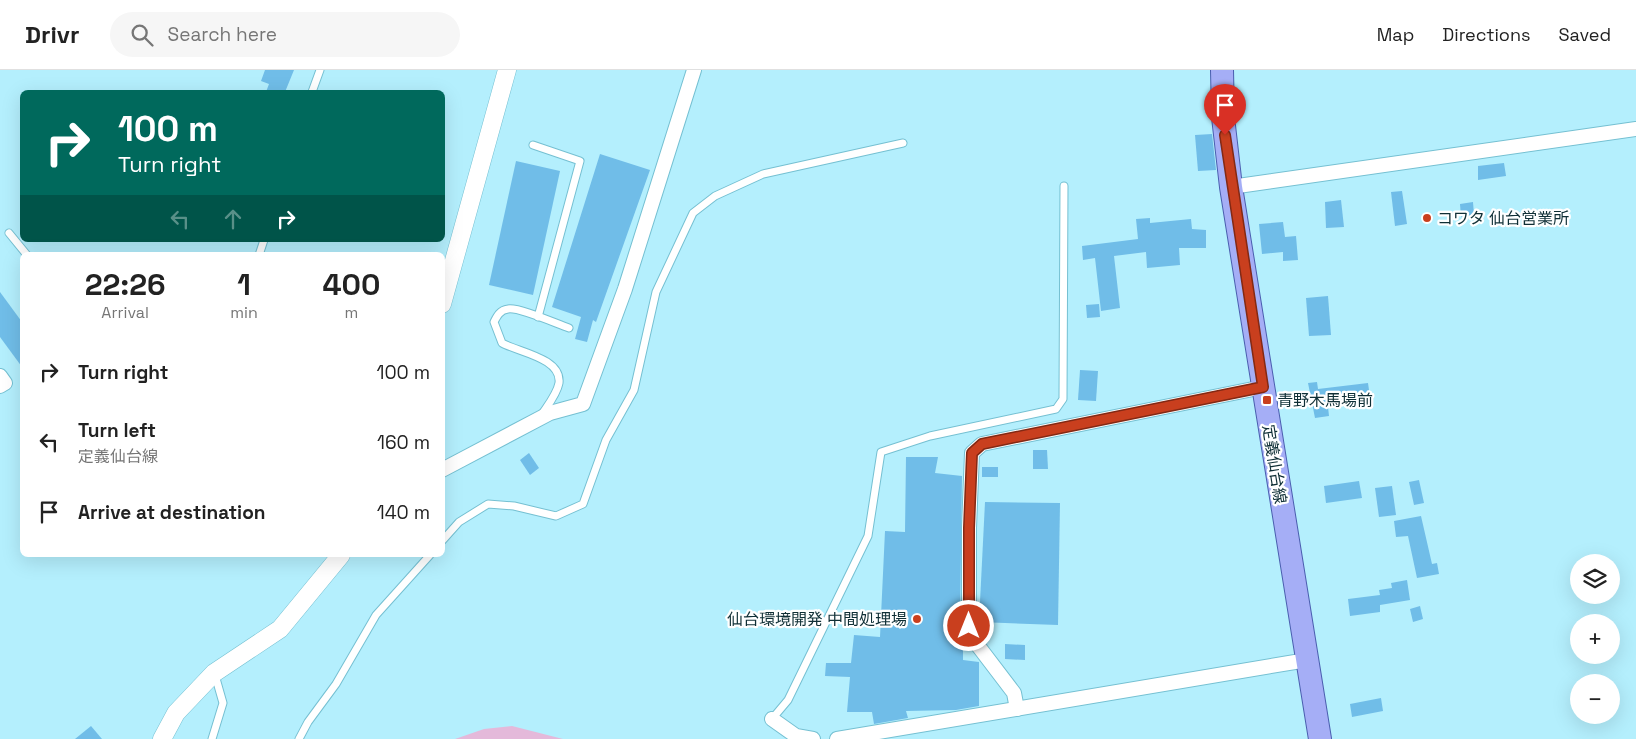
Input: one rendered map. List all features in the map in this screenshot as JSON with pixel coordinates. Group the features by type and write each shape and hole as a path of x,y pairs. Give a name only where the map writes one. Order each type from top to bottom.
{"main road":[{"name":"定義仙台線","path":"1222,70 1222,102 1231,187 1320,739"}],"street":[{"path":"445,293 507,70"},
{"path":"445,468 539,418 583,404 625,290 694,70"},
{"path":"1231,187 1636,129"},
{"path":"0,376 5,383 0,386"},
{"path":"1017,709 1014,694 980,647 969,626 969,528 972,453 982,444 1263,387"},
{"path":"162,739 176,713 214,673 280,628 339,557"},
{"path":"837,739 1307,660"},
{"path":"772,719 796,736 813,739"}],"lane":[{"path":"313,90 320,70"},
{"path":"445,538 459,522 488,504 514,506 556,516 583,504 606,440 634,390 656,292 693,213 715,196 763,174 903,143"},
{"path":"532,145 580,161 538,317"},
{"path":"772,719 788,700 868,536 881,452 930,436 1056,410 1062,399 1064,186"},
{"path":"9,233 25,252"},
{"path":"539,418 555,393 559,382 557,372 551,363 502,343 494,322 498,314 508,309 569,328"},
{"path":"299,739 308,722 336,684 376,615 428,557"},
{"path":"212,739 223,703 214,673"}],"shaded area":[{"path":"512,726 563,739 455,739 484,729"}],"building":[{"path":"265,70 294,70 286,90 267,90 269,84 261,81"},
{"path":"1212,134 1216,170 1198,171 1195,135"},
{"path":"600,154 650,170 596,322 593,320 587,342 575,339 581,317 552,307"},
{"path":"516,161 560,171 533,295 489,285"},
{"path":"1504,163 1506,176 1478,180 1478,166"},
{"path":"1402,191 1407,224 1395,226 1391,192"},
{"path":"1341,200 1344,227 1326,228 1325,202"},
{"path":"1473,202 1474,215 1461,217 1460,204"},
{"path":"1150,218 1150,223 1191,219 1192,229 1206,230 1206,248 1179,248 1180,265 1147,268 1146,252 1114,256 1120,308 1101,311 1095,258 1083,260 1082,246 1138,239 1136,219"},
{"path":"1283,222 1285,237 1296,236 1298,260 1283,261 1283,252 1262,254 1259,224"},
{"path":"0,292 20,319 20,364 0,337"},
{"path":"1328,296 1331,335 1309,336 1306,298"},
{"path":"1099,304 1100,317 1087,318 1086,305"},
{"path":"1080,370 1098,371 1096,401 1078,400"},
{"path":"1317,382 1318,389 1368,383 1370,397 1333,403 1333,406 1328,407 1329,416 1315,418 1308,383"},
{"path":"1033,450 1047,450 1048,469 1033,469"},
{"path":"529,453 539,468 530,475 520,460"},
{"path":"906,457 938,457 935,473 962,476 960,626 963,633 963,660 979,662 979,706 956,710 906,711 908,718 874,724 872,712 847,712 850,677 825,676 826,663 851,663 854,635 880,637 885,531 905,532"},
{"path":"982,467 998,467 998,477 982,477"},
{"path":"1419,480 1424,503 1414,505 1409,482"},
{"path":"1359,481 1362,498 1326,503 1324,486"},
{"path":"1392,486 1396,515 1379,517 1375,488"},
{"path":"985,502 1060,503 1058,625 979,622"},
{"path":"1421,516 1432,564 1437,563 1439,574 1417,578 1408,536 1396,537 1394,521"},
{"path":"1407,580 1410,600 1380,605 1380,612 1350,616 1348,599 1380,595 1379,590 1392,588 1391,583"},
{"path":"1420,606 1423,619 1413,622 1410,609"},
{"path":"1005,644 1025,645 1025,660 1005,659"},
{"path":"1381,698 1383,711 1352,717 1350,704"},
{"path":"91,726 102,739 75,739"}],"place":[{"name":"コワタ 仙台営業所","path":"1427,218"},
{"name":"青野木馬場前","path":"1267,400"},
{"name":"仙台環境開発 中間処理場","path":"917,619"}],"route":[{"path":"969,626 969,528 972,453 982,444 1263,387 1231,187 1225,135"}]}
